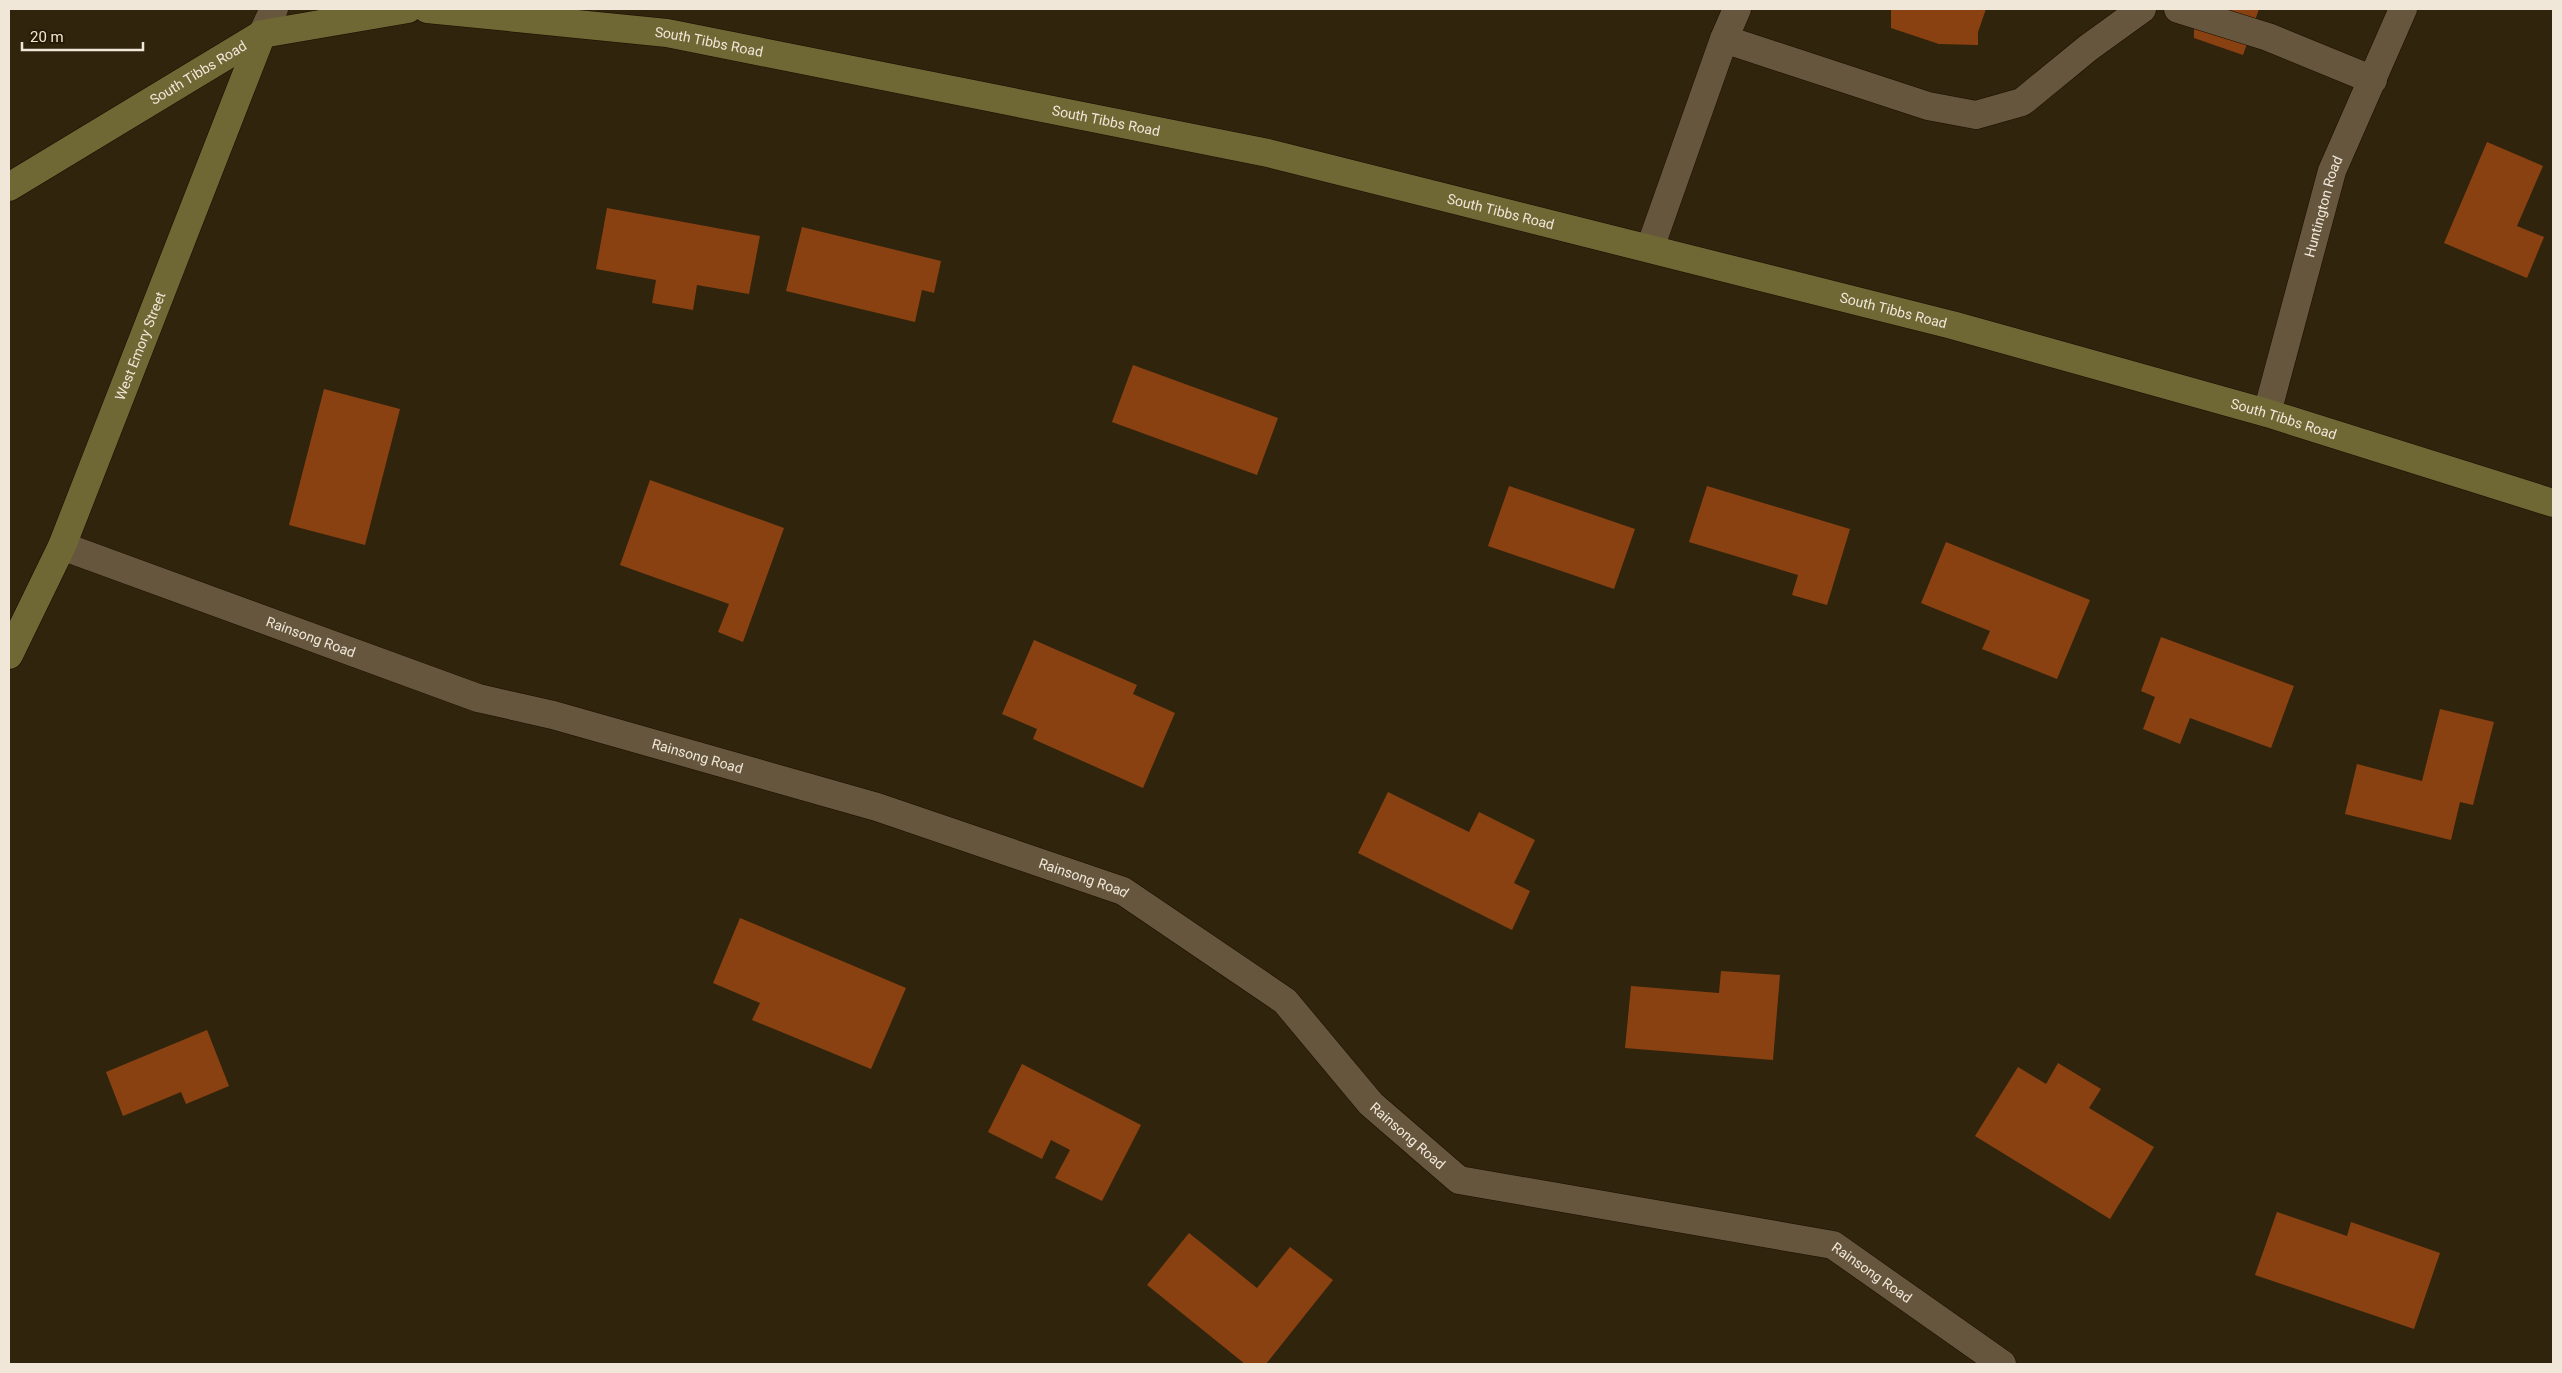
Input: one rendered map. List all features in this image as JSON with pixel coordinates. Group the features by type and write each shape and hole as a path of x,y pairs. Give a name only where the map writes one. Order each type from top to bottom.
{"street":[{"path":"262,34 274,9"},
{"name":"South Tibbs Road","path":"9,188 262,34 408,9"},
{"name":"South Tibbs Road","path":"427,9 677,35 1250,149 1952,325 2267,413 2553,503"},
{"path":"1650,248 1724,39 1737,9"},
{"path":"1724,39 1928,106 1976,115 2022,102 2088,48 2142,9"},
{"path":"2178,9 2268,37 2373,80"},
{"name":"Huntington Road","path":"2267,413 2332,171 2403,9"},
{"name":"West Emory Street","path":"9,654 62,546 262,34"},
{"name":"Rainsong Road","path":"62,546 478,698 553,715 877,808 1123,891 1285,1001 1370,1104 1459,1180 1833,1245 2002,1364"}],"building":[{"path":"1891,9 1986,9 1978,32 1978,45 1939,44 1891,28"},
{"path":"2198,9 2259,9 2243,55 2194,38 2194,21"},
{"path":"2487,142 2543,166 2517,226 2544,237 2527,278 2444,243"},
{"path":"607,208 760,236 749,294 697,285 693,310 652,303 656,280 596,269"},
{"path":"802,227 941,261 934,293 922,290 915,322 786,291"},
{"path":"1133,365 1278,418 1257,475 1112,422"},
{"path":"324,389 400,409 365,545 289,525"},
{"path":"650,480 784,528 743,642 718,632 729,604 620,565"},
{"path":"1509,486 1635,529 1614,589 1488,546"},
{"path":"1707,486 1850,529 1827,605 1792,595 1798,575 1689,542"},
{"path":"1946,542 2090,600 2057,679 1982,649 1990,631 1921,603"},
{"path":"2161,637 2294,686 2271,748 2190,718 2180,744 2143,729 2155,697 2141,691"},
{"path":"1034,640 1137,685 1133,694 1175,713 1143,788 1033,739 1037,729 1002,714"},
{"path":"2440,709 2494,722 2473,805 2460,802 2451,840 2345,814 2357,764 2422,781"},
{"path":"1388,792 1469,832 1479,812 1535,840 1514,883 1530,891 1512,930 1358,853"},
{"path":"740,918 906,988 871,1069 752,1020 760,1003 713,983"},
{"path":"1721,971 1780,975 1773,1060 1625,1048 1631,986 1719,993"},
{"path":"207,1030 229,1086 186,1104 181,1092 123,1116 106,1072"},
{"path":"2058,1063 2101,1089 2089,1108 2154,1147 2110,1219 1975,1136 2018,1067 2046,1084"},
{"path":"1022,1064 1141,1125 1102,1201 1055,1178 1070,1150 1051,1140 1042,1159 988,1132"},
{"path":"2277,1212 2347,1236 2351,1222 2440,1253 2414,1329 2255,1275"},
{"path":"1189,1233 1257,1288 1290,1247 1333,1280 1266,1364 1245,1364 1147,1285"}]}
